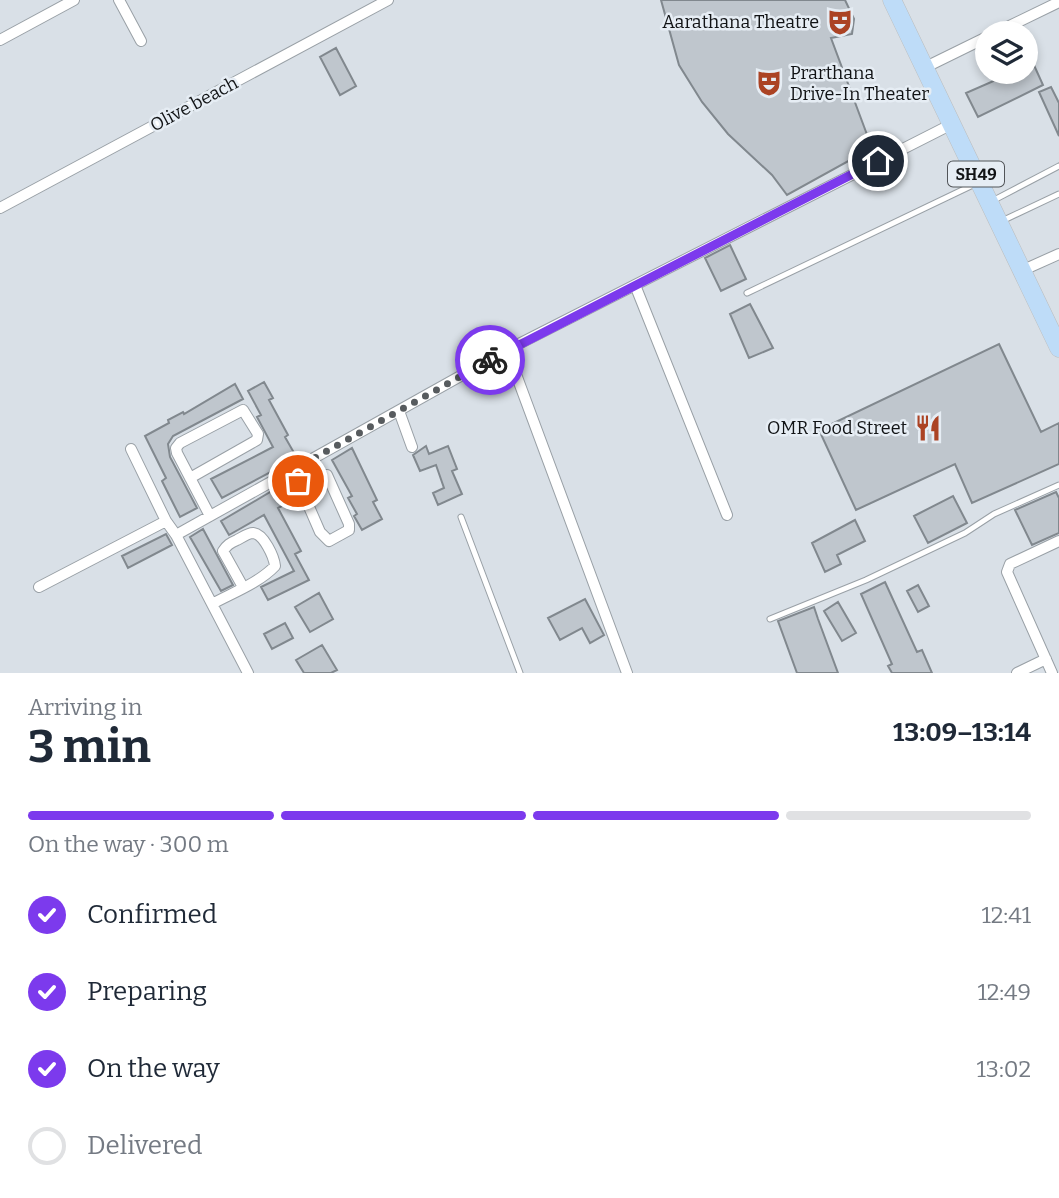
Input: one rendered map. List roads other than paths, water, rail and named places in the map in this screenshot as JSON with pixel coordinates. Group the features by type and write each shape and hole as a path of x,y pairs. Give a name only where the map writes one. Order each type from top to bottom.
{"main road":[{"name":"SH49","path":"892,0 1059,348"},
{"name":"SH49","path":"901,0 1057,319"}],"street":[{"path":"0,40 74,0"},
{"path":"119,0 141,41"},
{"name":"Olive beach","path":"0,208 388,0"},
{"path":"1020,21 1059,2"},
{"path":"932,64 975,43"},
{"path":"176,535 507,350 951,124"},
{"path":"1030,267 1059,254"},
{"path":"635,285 727,515"},
{"path":"507,350 627,673"},
{"path":"190,478 257,440 258,434 243,410 180,443 176,448 177,453 190,478 210,516"},
{"path":"399,411 412,447"},
{"path":"131,449 166,521 176,535 248,673"},
{"path":"293,470 299,485 325,538 329,541 349,530 349,524 327,475 299,485"},
{"path":"39,587 166,521"},
{"path":"212,604 243,587 275,566 261,537 256,534 250,533 226,545 223,551 243,587"},
{"path":"1052,673 1007,572 1010,564 1059,541"},
{"path":"1017,673 1046,659"}],"lane":[{"path":"996,199 1059,166"},
{"path":"747,293 980,181"},
{"path":"1006,219 1059,194"},
{"path":"770,619 866,580 965,533 994,514 1059,485"},
{"path":"461,517 520,673"}],"place":[{"name":"Aarathana Theatre","path":"840,22"},
{"name":"Prarthana Drive-In Theater","path":"769,83"},
{"name":"OMR Food Street","path":"928,428"}]}
